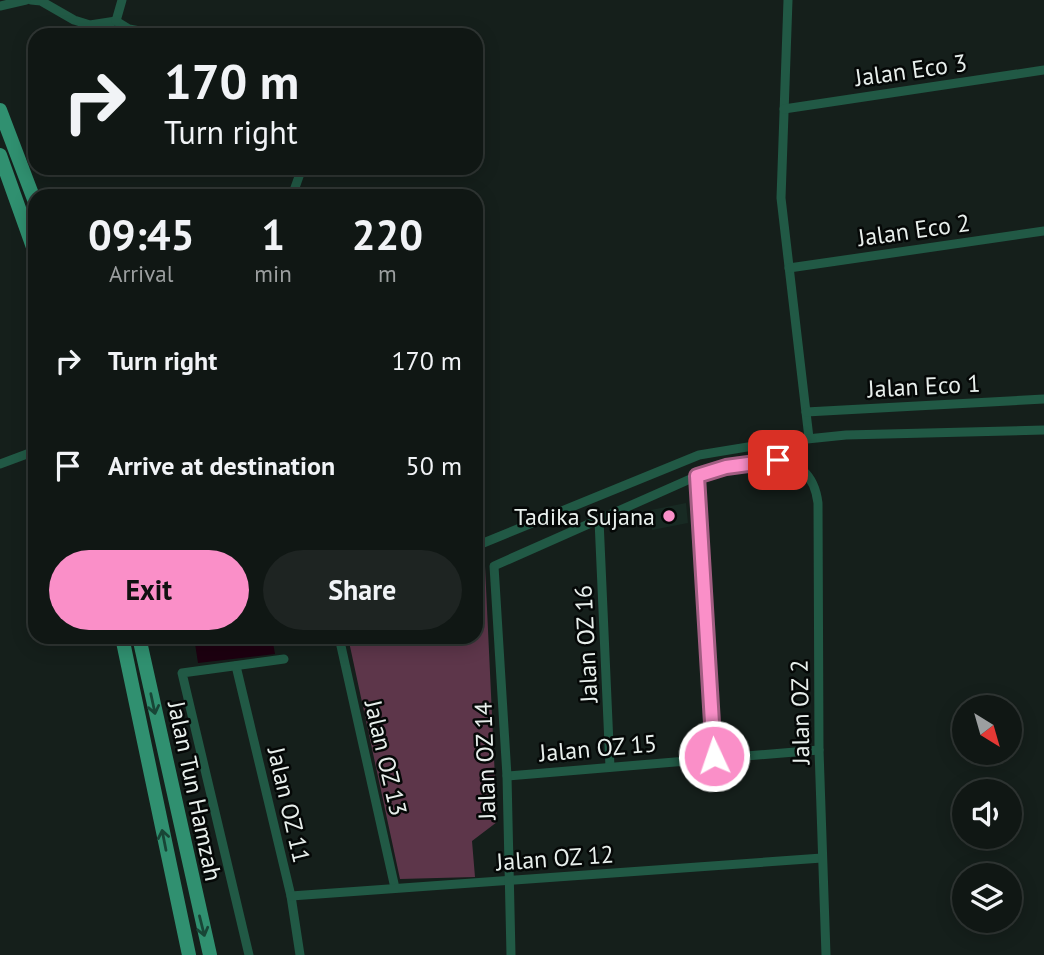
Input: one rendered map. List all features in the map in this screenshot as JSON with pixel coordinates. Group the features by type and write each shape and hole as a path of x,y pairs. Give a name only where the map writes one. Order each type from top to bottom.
{"main road":[{"path":"0,107 30,189"},
{"path":"0,155 28,232"},
{"path":"0,171 28,235"},
{"name":"Jalan Tun Hamzah","path":"123,644 189,955"},
{"name":"Jalan Tun Hamzah","path":"141,644 210,955"}],"street":[{"path":"0,6 29,0 41,1 74,20 90,25 116,21 126,28"},
{"path":"116,21 122,0"},
{"path":"788,0 781,198 809,438"},
{"name":"Jalan Eco 3","path":"784,109 1044,70"},
{"name":"Jalan Eco 2","path":"789,268 1044,231"},
{"name":"Jalan Eco 1","path":"806,412 1044,399"},
{"path":"483,543 699,455 809,438 1044,430"},
{"path":"0,464 28,454"},
{"name":"Jalan OZ 2","path":"697,476 726,467 789,460 807,472 814,481 818,503 819,750 826,955"},
{"path":"599,520 697,476 714,756"},
{"name":"Jalan OZ 14","path":"510,955 507,776 494,566 599,520"},
{"name":"Jalan OZ 16","path":"599,520 610,767"},
{"name":"Jalan OZ 13","path":"341,644 395,888"},
{"path":"249,955 182,673 284,659"},
{"name":"Jalan OZ 11","path":"236,666 291,896 300,955"},
{"name":"Jalan OZ 15","path":"507,776 714,756 819,750"},
{"name":"Jalan OZ 12","path":"291,896 822,858"}],"shaded area":[{"name":"Tadika Sujana","path":"686,503 688,523 652,530 651,510"},
{"path":"483,566 497,822 472,841 475,877 400,879 350,644 483,644"},
{"path":"195,644 273,644 275,654 198,663"}],"place":[{"name":"Tadika Sujana","path":"669,516"}],"route":[{"path":"714,756 697,476 726,467 778,460"}]}
